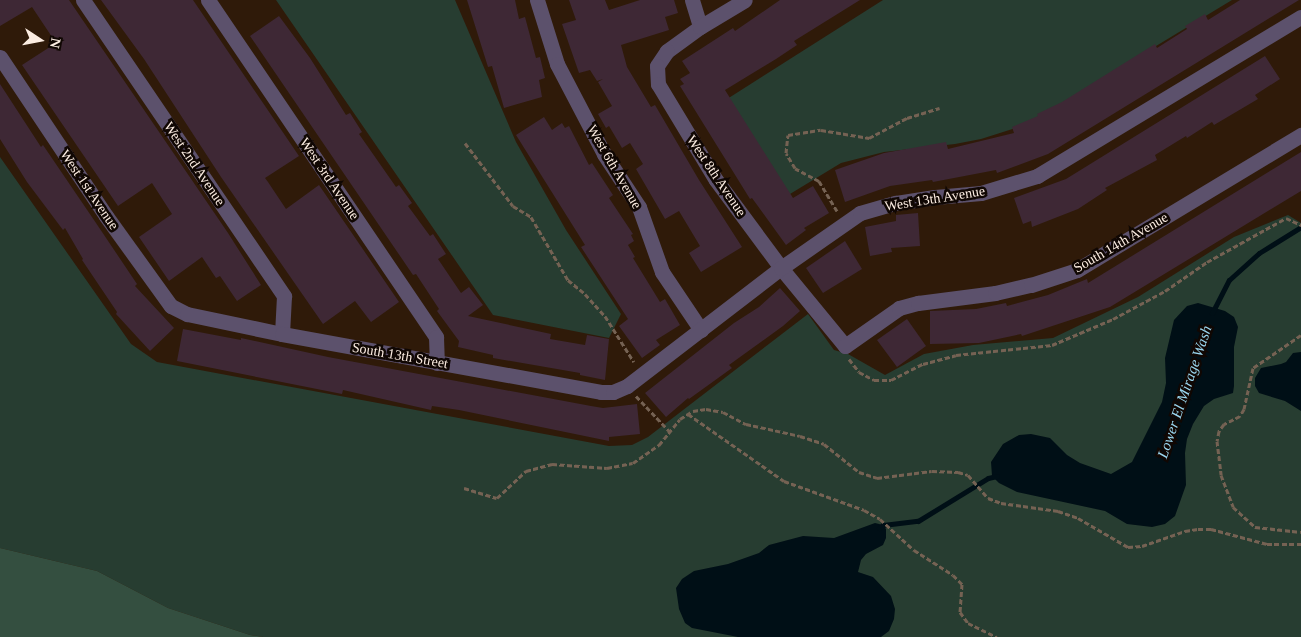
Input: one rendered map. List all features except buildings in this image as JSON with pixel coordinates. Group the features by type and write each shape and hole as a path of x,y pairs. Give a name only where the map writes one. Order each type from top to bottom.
{"street":[{"name":"West 2nd Avenue","path":"83,0 284,296 282,334"},
{"name":"West 3rd Avenue","path":"208,0 436,338 437,363"},
{"name":"West 6th Avenue","path":"537,0 557,64 604,154 639,207 662,272 701,330"},
{"path":"692,0 700,27"},
{"name":"West 8th Avenue","path":"745,0 700,27 667,51 657,66 658,84 716,180 781,268 845,346"},
{"name":"West 13th Avenue","path":"620,389 645,373 843,222 860,213 896,203 981,193 1037,176 1301,17"},
{"name":"West 1st Avenue","path":"0,57 106,216 171,306 187,314"},
{"name":"South 14th Avenue","path":"845,346 899,308 918,302 995,293 1031,285 1077,270 1301,135"},
{"name":"South 13th Street","path":"187,314 437,363 620,389"}],"path":[{"path":"843,222 819,181 795,168 786,153 788,135 821,130 869,138 907,118 939,108"},
{"path":"465,143 513,206 531,217 568,280 585,294 605,316 635,365 645,373"},
{"path":"845,346 847,356 858,372 874,380 891,380 923,364 956,355 1052,344 1079,335 1165,291 1207,262 1286,218 1300,224"},
{"path":"1301,335 1253,368 1244,409 1240,416 1224,424 1219,431 1217,441 1222,475 1233,507 1255,527 1301,532"},
{"path":"620,389 670,432"},
{"path":"464,488 497,498 526,471 552,464 607,468 633,462 659,445 680,420 688,414 706,409 723,412 746,424 800,436 824,444 859,472 877,478 932,471 958,472 968,475 978,490 988,498 1001,503 1035,506 1078,518 1128,547 1142,546 1185,531 1198,529 1211,529 1267,544 1301,544"},
{"path":"688,414 784,481 864,510 880,519 914,550 953,575 962,584 960,612 968,623 997,637"}],"green space":[{"path":"276,0 455,0 516,142 566,230 621,314 609,338 493,315"},
{"path":"883,0 1232,0 1019,127 981,139 955,144 884,152 841,163 790,194 724,101"},
{"path":"0,157 131,344 157,362 609,446 632,445 648,437 808,314 834,350 848,354 885,375 924,354 973,345 1053,338 1138,297 1234,237 1288,215 1301,223 1301,637 263,637 250,635 168,608 97,571 0,548"},
{"path":"0,548 97,571 168,608 250,635 263,637 0,637"}],"water":[{"path":"1198,303 1225,311 1234,317 1238,327 1234,347 1234,386 1233,393 1214,399 1204,406 1193,424 1187,439 1185,453 1186,485 1175,516 1165,524 1152,527 1127,524 1105,511 1017,492 999,483 992,476 991,462 1003,444 1019,435 1031,434 1050,438 1067,455 1080,463 1111,474 1132,462 1162,402 1166,383 1165,358 1174,320 1187,306"},
{"path":"1301,352 1301,411 1285,401 1259,393 1255,386 1255,378 1261,368 1286,362 1293,353"},
{"path":"875,523 883,525 886,529 886,538 883,545 866,554 861,560 858,572 873,577 891,596 895,609 894,619 889,631 881,637 738,637 692,628 685,623 679,609 676,588 682,579 694,571 728,564 759,553 769,545 803,536 834,538"}],"waterway":[{"name":"Lower El Mirage Wash","path":"1212,313 1229,280 1259,253 1301,227"},
{"name":"Lower El Mirage Wash","path":"879,528 883,525 918,521 988,478 997,476"}]}
